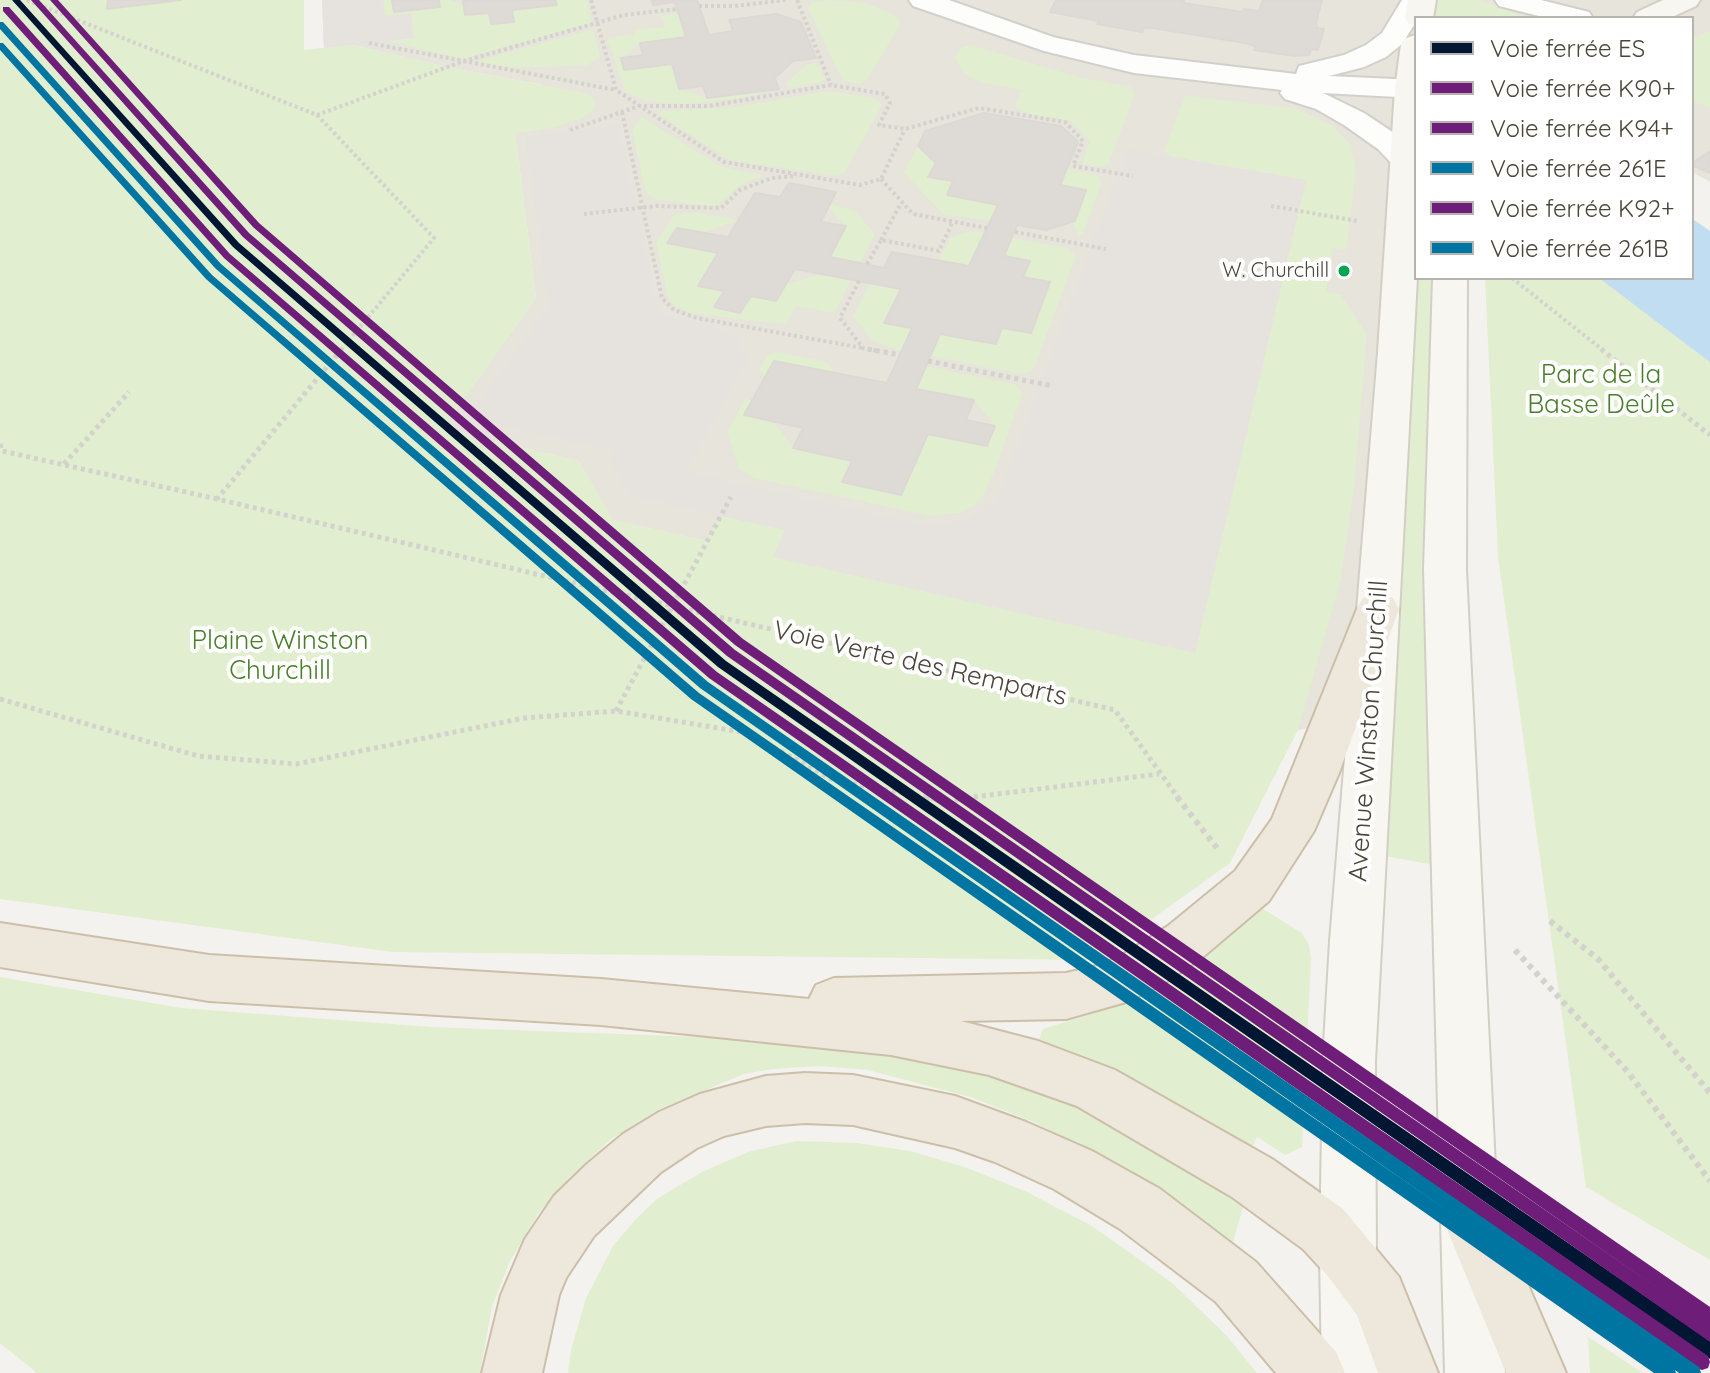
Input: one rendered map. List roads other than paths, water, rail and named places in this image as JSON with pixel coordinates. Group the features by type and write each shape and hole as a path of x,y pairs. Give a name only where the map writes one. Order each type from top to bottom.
{"highway":[{"path":"601,1002 1066,996 1108,986 1142,970 1222,913 1252,886 1273,859 1290,831 1316,773 1378,609"},
{"path":"0,945 209,978 601,1002 891,1031 1038,1065 1096,1088 1252,1178 1323,1229 1379,1297 1408,1373"},
{"path":"512,1373 530,1295 545,1259 574,1216 607,1183 642,1153 678,1130 719,1112 766,1101 805,1098 853,1100 955,1122 1007,1140 1073,1170 1140,1209 1236,1282 1315,1373"},
{"path":"1468,1212 1536,1373"}],"street":[{"path":"923,0 987,25 1072,50 1280,89 1326,103 1389,143 1406,161"},
{"path":"1216,76 1305,73 1354,61 1376,51 1392,38 1419,0"},
{"path":"1509,0 1571,16"},
{"path":"1651,16 1686,0"},
{"path":"1216,76 1413,89"},
{"name":"Avenue Winston Churchill","path":"1352,1373 1348,1256 1349,1061 1413,89"},
{"path":"1450,280 1445,569 1475,1373"}],"water":[{"path":"1694,220 1710,231 1710,362 1602,280 1694,280"}],"rail line":[{"name":"ES","path":"16,0 236,245 722,664 1710,1351"},
{"name":"K94+","path":"35,0 246,235 731,653 1710,1334"},
{"name":"K92+","path":"54,0 256,225 739,642 1710,1317"},
{"name":"K90+","path":"6,9 227,256 713,675 1702,1362"},
{"name":"261E","path":"0,24 218,266 704,685 1693,1373"},
{"name":"261B","path":"0,45 209,277 695,696 1668,1373"}],"place":[{"name":"W. Churchill","path":"1344,271"}],"park label":[{"name":"Parc de la Basse Deûle","path":"1601,390"},
{"name":"Plaine Winston Churchill","path":"280,656"}]}
